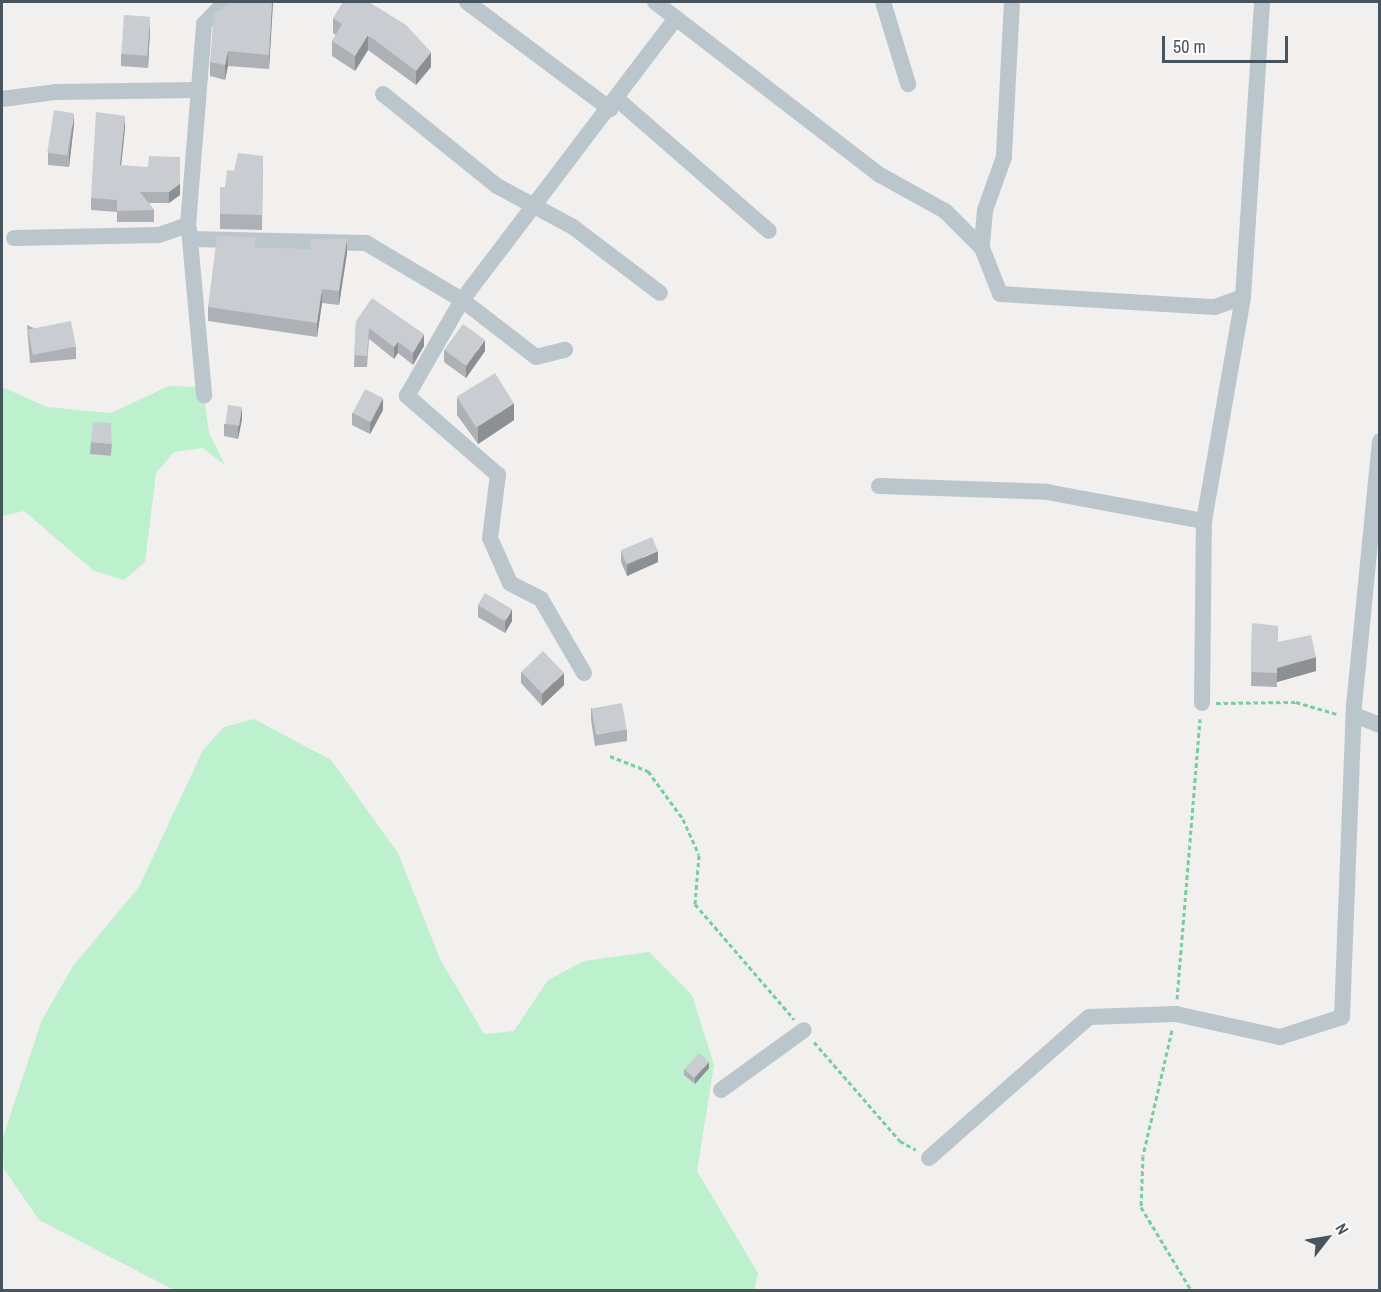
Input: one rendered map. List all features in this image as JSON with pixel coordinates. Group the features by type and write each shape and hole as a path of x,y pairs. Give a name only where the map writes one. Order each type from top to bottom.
{"street":[{"path":"204,395 189,232 197,90 204,24 225,2 234,2"},
{"path":"467,2 614,104 770,231"},
{"path":"655,2 879,175 945,211 982,248 1000,294 1215,307 1243,297"},
{"path":"884,2 908,84"},
{"path":"982,248 985,210 1004,157 1012,2"},
{"path":"1202,703 1204,521 1243,297 1262,2"},
{"path":"584,673 541,598 510,583 490,538 498,475 407,396 462,300 614,104 676,18"},
{"path":"2,99 55,92 197,90"},
{"path":"383,94 497,186 536,206 660,293"},
{"path":"14,238 159,235 189,232 366,243 462,300 536,357 565,350"},
{"path":"929,1158 1089,1017 1176,1014 1280,1037 1342,1017 1354,715 1380,441"},
{"path":"879,486 1047,492 1204,521"},
{"path":"1354,715 1380,724"},
{"path":"721,1090 804,1030"}],"path":[{"path":"1202,703 1296,702 1354,715"},
{"path":"610,756 648,771 682,819 699,855 695,904 900,1141 929,1158"}],"green space":[{"path":"169,386 203,387 209,433 225,465 203,448 174,452 156,473 145,562 124,580 94,571 24,511 2,516 2,387 47,407 111,413"},
{"path":"254,719 331,760 398,853 440,959 484,1034 514,1031 548,980 584,961 649,952 692,995 714,1065 697,1171 758,1273 754,1290 174,1290 39,1220 4,1169 2,1140 42,1020 73,966 139,887 203,750 224,727"}],"building":[{"path":"231,2 272,2 269,55 228,51 225,65 210,62 214,14"},
{"path":"343,2 369,2 406,25 431,52 416,71 368,35 355,56 332,41 342,24 333,18"},
{"path":"124,15 150,17 147,56 121,54"},
{"path":"54,110 74,113 67,156 47,152"},
{"path":"96,112 125,116 120,165 148,167 149,156 180,157 180,184 169,192 140,192 154,210 117,211 117,200 91,198"},
{"path":"238,153 263,156 262,215 220,214 220,187 225,187 227,170 234,171"},
{"path":"217,236 256,237 254,247 310,249 311,239 347,239 339,291 322,289 317,323 208,307"},
{"path":"372,298 424,334 413,353 398,342 394,347 369,328 367,356 354,355 356,321"},
{"path":"71,321 76,347 33,355 28,329"},
{"path":"463,324 485,340 466,366 444,350"},
{"path":"495,373 514,404 476,427 457,397"},
{"path":"365,389 383,398 371,422 353,413"},
{"path":"228,405 242,407 239,426 225,424"},
{"path":"93,422 111,423 112,444 91,442"},
{"path":"652,537 658,551 627,564 621,550"},
{"path":"485,593 512,609 504,621 478,605"},
{"path":"1252,623 1278,626 1278,642 1311,635 1316,657 1277,668 1277,673 1251,672"},
{"path":"543,651 564,673 542,693 521,672"},
{"path":"622,703 627,730 596,735 591,708"},
{"path":"699,1053 709,1062 694,1078 684,1069"}]}
